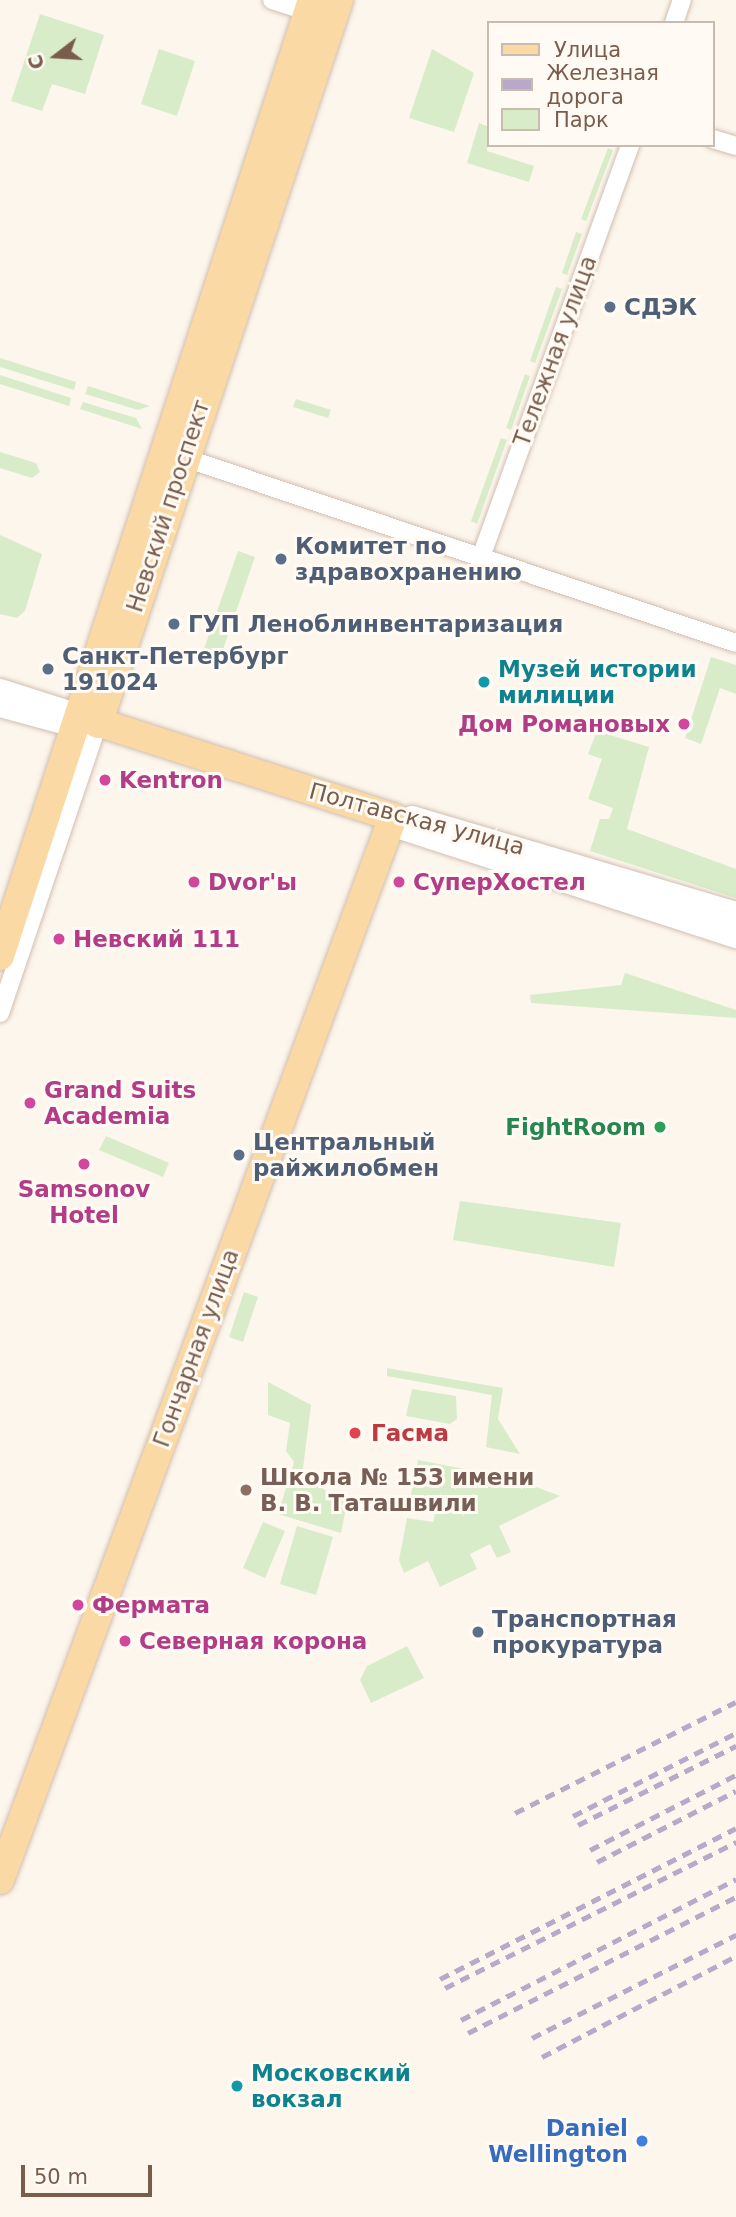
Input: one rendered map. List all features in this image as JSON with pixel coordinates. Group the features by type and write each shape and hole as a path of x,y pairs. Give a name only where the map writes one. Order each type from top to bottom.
{"main road":[{"name":"Невский проспект","path":"83,724 185,458 323,8"},
{"name":"Невский проспект","path":"0,956 83,724 323,8"},
{"name":"Полтавская улица","path":"83,724 392,820"},
{"name":"Гончарная улица","path":"0,1880 392,820"}],"street":[{"path":"272,0 323,8"},
{"path":"675,21 682,0"},
{"path":"715,140 736,146"},
{"name":"Тележная улица","path":"481,557 629,147"},
{"path":"185,458 736,643"},
{"name":"Полтавская улица","path":"0,691 83,724"},
{"name":"Полтавская улица","path":"0,708 83,724"},
{"name":"Невский проспект","path":"0,1013 83,724"},
{"name":"Полтавская улица","path":"392,820 433,819 736,914"},
{"name":"Полтавская улица","path":"392,820 736,936"}],"green space":[{"path":"40,14 104,35 85,94 52,84 42,111 11,101"},
{"path":"159,49 195,61 177,116 141,104"},
{"path":"432,49 474,73 454,132 409,118"},
{"path":"479,123 488,127 487,151 534,166 529,182 467,163"},
{"path":"608,148 613,150 586,221 581,219"},
{"path":"576,232 582,234 567,275 562,273"},
{"path":"556,287 562,289 535,363 530,361"},
{"path":"0,358 76,382 74,390 0,367"},
{"path":"525,374 530,376 511,430 506,428"},
{"path":"0,375 71,398 69,406 0,384"},
{"path":"88,386 150,406 138,410 85,394"},
{"path":"296,399 331,410 328,418 293,407"},
{"path":"83,402 136,418 142,429 80,409"},
{"path":"501,438 507,440 477,524 471,521"},
{"path":"0,452 36,463 40,472 32,478 0,468"},
{"path":"0,535 42,554 25,611 17,618 0,614"},
{"path":"238,551 255,557 221,655 204,649"},
{"path":"711,657 736,665 736,694 720,688 701,744 685,738"},
{"path":"597,731 649,747 627,829 736,869 736,898 590,851 600,819 609,819 613,808 588,799 602,759 588,754"},
{"path":"625,973 736,1010 736,1018 531,1003 530,995 621,985"},
{"path":"106,1136 169,1163 163,1177 99,1150"},
{"path":"460,1201 621,1223 614,1267 453,1240"},
{"path":"244,1292 258,1297 243,1342 229,1337"},
{"path":"387,1368 503,1388 498,1419 520,1454 486,1447 492,1395 387,1376"},
{"path":"268,1382 311,1405 302,1476 347,1503 341,1533 278,1514 294,1462 286,1451 290,1423 268,1415"},
{"path":"412,1389 456,1396 457,1419 450,1424 406,1416"},
{"path":"418,1460 515,1479 560,1496 499,1526 511,1552 497,1558 490,1544 470,1554 477,1569 440,1587 428,1561 404,1573 399,1560 407,1518 433,1522 438,1501 411,1495"},
{"path":"263,1522 285,1531 265,1578 243,1568"},
{"path":"297,1526 333,1537 316,1595 280,1584"},
{"path":"407,1646 424,1678 371,1703 360,1680 367,1666"}],"railway":[{"path":"515,1813 736,1702"},
{"path":"573,1816 736,1733"},
{"path":"578,1825 736,1746"},
{"path":"590,1850 736,1775"},
{"path":"597,1862 736,1791"},
{"path":"440,1979 736,1828"},
{"path":"445,1988 736,1842"},
{"path":"461,2020 736,1879"},
{"path":"468,2033 736,1897"},
{"path":"532,2038 736,1935"},
{"path":"542,2057 736,1956"}],"place":[{"name":"СДЭК","path":"610,307"},
{"name":"Комитет по здравохранению","path":"281,559"},
{"name":"ГУП Леноблинвентаризация","path":"174,624"},
{"name":"Санкт-Петербург 191024","path":"48,669"},
{"name":"Музей истории милиции","path":"484,682"},
{"name":"Дом Романовых","path":"684,724"},
{"name":"Kentron","path":"105,780"},
{"name":"Dvor'ы","path":"194,882"},
{"name":"СуперХостел","path":"399,882"},
{"name":"Невский 111","path":"59,939"},
{"name":"Grand Suits Academia","path":"30,1103"},
{"name":"FightRoom","path":"660,1127"},
{"name":"Центральный райжилобмен","path":"239,1155"},
{"name":"Samsonov Hotel","path":"84,1164"},
{"name":"Гасма","path":"355,1433"},
{"name":"Школа № 153 имени В. В. Таташвили","path":"246,1490"},
{"name":"Фермата","path":"78,1605"},
{"name":"Транспортная прокуратура","path":"478,1632"},
{"name":"Северная корона","path":"125,1641"},
{"name":"Московский вокзал","path":"237,2086"},
{"name":"Daniel Wellington","path":"642,2141"}]}
